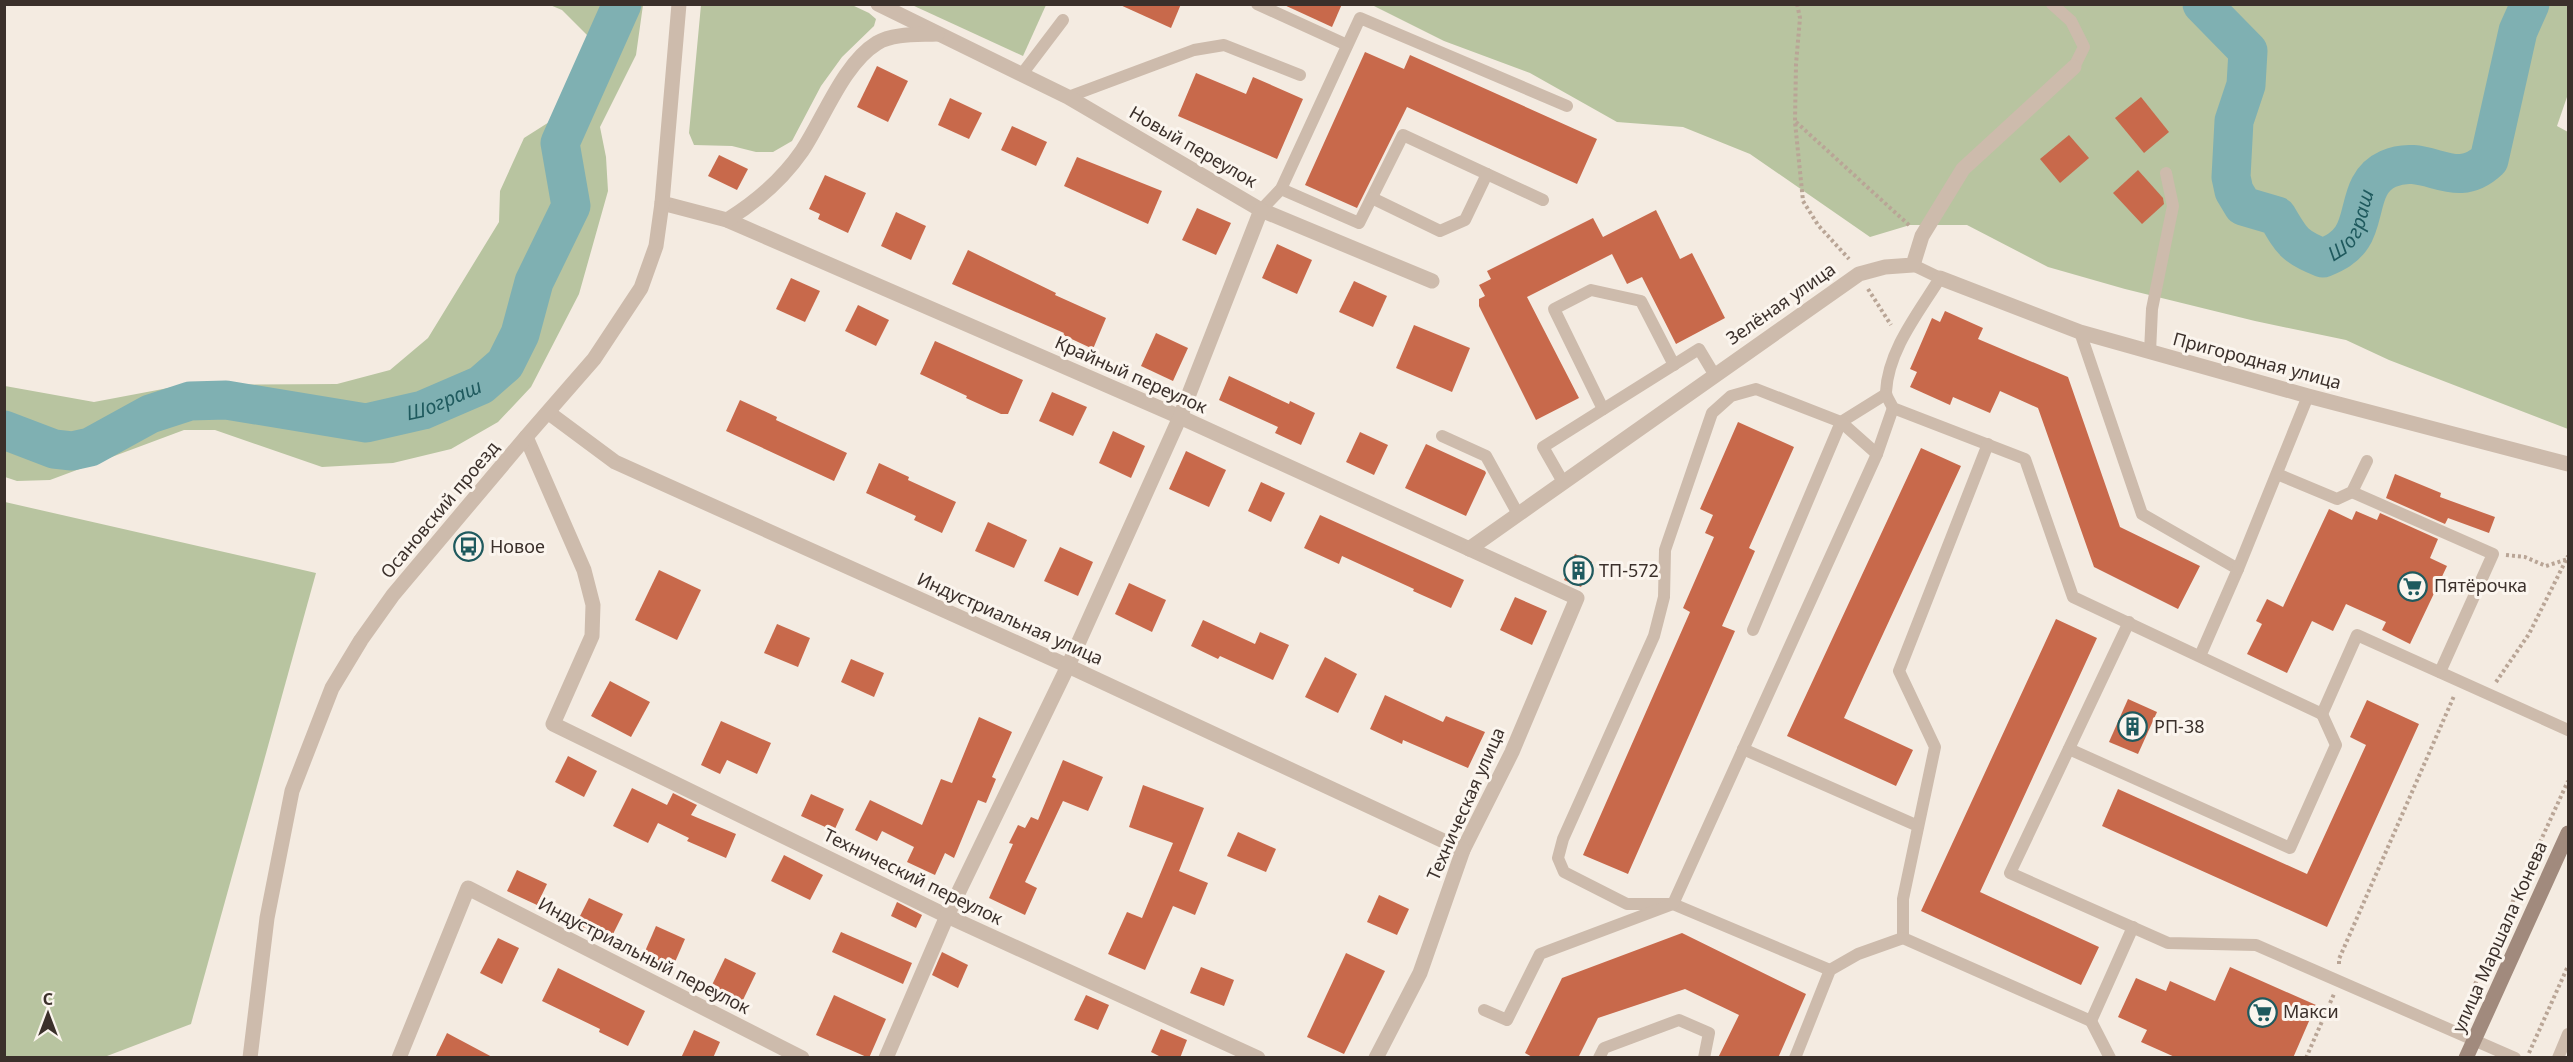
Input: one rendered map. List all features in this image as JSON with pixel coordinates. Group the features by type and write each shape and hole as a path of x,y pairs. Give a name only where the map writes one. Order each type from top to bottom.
{"main road":[{"name":"улица Маршала Конева","path":"2466,1058 2568,833"}],"street":[{"name":"Осановский проезд","path":"250,1058 267,918 292,791 332,688 361,640 393,595 594,359 641,288 656,246 662,203 679,4"},
{"name":"Новый переулок","path":"878,4 1068,97 1261,210 1432,281"},
{"path":"727,220 751,206 773,186 801,153 855,61 879,41 904,36 939,34"},
{"path":"1912,265 1922,236 1963,169 2074,67"},
{"name":"Крайный переулок","path":"662,203 727,220 1180,417 1578,598"},
{"path":"886,1058 947,916 1068,666 1180,417 1261,210"},
{"name":"Зелёная улица","path":"1469,549 1714,374 1859,274 1885,267 1912,265"},
{"name":"Пригородная улица","path":"1940,278 2080,332 2308,396 2568,464"},
{"name":"Индустриальная улица","path":"549,413 615,462 1068,666 1463,850"},
{"name":"Технический переулок","path":"526,437 584,570 593,605 592,636 553,724 947,916 1258,1058"},
{"name":"Техническая улица","path":"1376,1058 1420,973 1463,850 1512,752 1578,598"},
{"name":"Индустриальный переулок","path":"399,1058 468,888 802,1058"}],"lane":[{"path":"1257,4 1347,45"},
{"path":"2052,4 2072,21 2084,47 2074,67"},
{"path":"1261,210 1281,189 1360,18 1567,106"},
{"path":"1022,74 1063,20"},
{"path":"1068,97 1194,50 1224,45 1300,75"},
{"path":"1281,189 1359,223 1403,135 1543,200"},
{"path":"2150,352 2152,309 2173,206 2166,173"},
{"path":"1371,198 1440,231 1465,220 1487,174"},
{"path":"1912,265 1940,278 1901,341 1893,361 1886,394 1893,408 2025,459 2073,597 2322,714 2336,745 2290,848 2069,749"},
{"path":"1603,410 1554,309 1591,290 1641,301 1674,365"},
{"path":"2080,332 2142,514 2238,569"},
{"path":"1563,482 1543,447 1700,349 1714,374"},
{"path":"1830,970 1673,904 1627,904 1564,872 1558,858 1563,839 1653,636 1664,597 1665,550 1712,413 1731,396 1756,389 1841,422 1877,454"},
{"path":"1753,630 1841,422 1886,394"},
{"path":"2200,656 2308,396"},
{"path":"1484,1010 1507,1020 1540,954 1673,904 1877,454 1893,408"},
{"path":"1442,436 1486,456 1518,514"},
{"path":"1903,939 1903,899 1935,747 1899,671 1988,444"},
{"path":"2277,474 2337,499 2352,492 2367,461"},
{"path":"2352,492 2493,554 2440,672"},
{"path":"2128,622 2010,873 2168,943 2256,945 2515,1058"},
{"path":"2322,714 2357,635 2568,730"},
{"path":"1743,749 1918,826"},
{"path":"2091,1021 2133,927"},
{"path":"1795,1058 1830,970 1858,954 1903,939 2091,1021 2110,1058"},
{"path":"1599,1058 1604,1048 1679,1020 1709,1033 1704,1058"},
{"path":"2558,1058 2568,1034"}],"path":[{"path":"1797,4 1800,18 1795,122 1803,201 1818,225 1845,251 1901,341"},
{"path":"1795,122 1922,236"},
{"path":"2493,554 2525,557 2546,567 2568,558"},
{"path":"2488,694 2529,634 2568,558"},
{"path":"2306,1058 2340,981 2338,959 2461,682"},
{"path":"2454,1030 2568,781"},
{"path":"2527,1058 2568,966"}],"green space":[{"path":"550,5 643,5 636,55 600,127 606,157 608,191 579,294 531,387 498,422 451,449 393,463 322,467 215,430 184,430 50,480 17,481 5,477 5,386 94,402 184,385 337,384 390,370 428,338 499,222 500,191 524,138 565,112 585,65 588,36 562,10"},
{"path":"701,5 852,5 876,19 874,26 842,57 821,86 792,141 773,152 756,152 732,146 694,145 689,133"},
{"path":"912,5 1046,5 1023,56"},
{"path":"1372,5 2568,5 2568,94 2557,126 2568,132 2568,429 2389,360 2346,340 2255,321 2125,289 2048,267 1967,225 1910,225 1870,237 1750,154 1683,127 1617,122 1530,73 1444,41"},
{"path":"5,502 316,573 191,1024 107,1056 5,1057"}],"building":[{"path":"1118,4 1181,4 1171,28"},
{"path":"1282,4 1342,4 1332,27"},
{"path":"1365,52 1404,69 1410,55 1597,139 1577,184 1407,107 1357,208 1305,185"},
{"path":"877,66 908,81 888,122 857,107"},
{"path":"1196,73 1246,94 1253,77 1303,99 1277,159 1178,116"},
{"path":"2141,97 2169,132 2144,153 2115,118"},
{"path":"950,98 982,113 969,139 938,125"},
{"path":"1012,126 1047,142 1036,166 1001,150"},
{"path":"2069,135 2089,158 2060,183 2040,159"},
{"path":"719,155 748,169 737,190 708,176"},
{"path":"1077,157 1162,191 1148,224 1064,186"},
{"path":"2138,170 2163,198 2164,204 2142,224 2113,193"},
{"path":"825,175 866,193 848,233 818,219 820,214 809,209"},
{"path":"1197,208 1231,223 1216,255 1182,240"},
{"path":"1656,210 1680,259 1692,253 1725,318 1676,344 1642,277 1627,284 1612,254 1527,297 1579,398 1536,420 1479,306 1479,299 1485,296 1479,285 1491,279 1487,271 1593,218 1603,237"},
{"path":"896,212 926,226 911,260 881,246"},
{"path":"1277,244 1312,260 1297,294 1262,278"},
{"path":"968,250 1056,293 1055,295 1106,318 1093,349 1063,335 1064,333 952,284"},
{"path":"791,278 820,291 805,322 776,309"},
{"path":"1354,281 1387,296 1373,327 1339,312"},
{"path":"858,305 889,320 876,346 845,331"},
{"path":"1945,311 1983,328 1978,339 2068,377 2120,527 2200,566 2178,609 2094,567 2038,408 2000,391 1990,413 1953,397 1950,405 1910,387 1917,372 1910,369 1932,318 1940,322"},
{"path":"1414,325 1470,348 1452,392 1396,368"},
{"path":"1156,333 1188,348 1173,381 1141,366"},
{"path":"935,341 1023,380 1008,414 1001,414 920,374"},
{"path":"1229,376 1289,404 1290,401 1315,413 1301,445 1275,433 1278,427 1219,400"},
{"path":"1052,392 1087,407 1073,436 1039,421"},
{"path":"740,400 777,417 776,420 847,453 834,481 726,431"},
{"path":"1738,422 1794,447 1749,548 1755,551 1722,626 1735,631 1628,874 1583,855 1690,612 1683,608 1714,537 1705,533 1713,515 1700,509"},
{"path":"1113,431 1145,446 1131,478 1099,463"},
{"path":"1360,432 1388,445 1374,475 1346,462"},
{"path":"1426,444 1485,471 1466,516 1405,488"},
{"path":"1921,448 1961,466 1844,718 1913,750 1896,786 1787,736"},
{"path":"1186,451 1226,470 1209,507 1169,489"},
{"path":"879,463 909,477 908,480 956,502 942,533 914,520 916,516 866,493"},
{"path":"2395,474 2441,493 2440,497 2495,517 2489,533 2448,518 2445,524 2386,498"},
{"path":"1261,482 1285,493 1271,522 1248,511"},
{"path":"2329,509 2352,520 2356,511 2377,520 2380,513 2438,539 2430,558 2447,566 2410,644 2382,630 2386,622 2346,604 2333,631 2312,621 2287,673 2247,654 2262,624 2256,621 2267,599 2283,607"},
{"path":"1320,515 1464,580 1451,608 1342,556 1339,564 1304,548"},
{"path":"988,522 1027,540 1014,568 975,551"},
{"path":"1060,547 1093,562 1078,596 1044,581"},
{"name":"ТП-572","path":"1575,554 1592,562 1581,587 1564,580"},
{"path":"659,570 701,590 677,640 635,620"},
{"path":"1129,583 1166,600 1152,632 1115,614"},
{"path":"1515,597 1547,611 1532,645 1500,630"},
{"path":"2056,619 2097,638 1980,892 2099,947 2081,985 1921,911"},
{"path":"1203,620 1255,644 1260,632 1289,645 1273,680 1220,656 1218,659 1191,646"},
{"path":"777,624 810,638 798,667 764,653"},
{"path":"1325,657 1357,674 1338,713 1305,697"},
{"path":"851,659 884,673 874,697 841,682"},
{"path":"610,681 650,702 631,737 591,716"},
{"path":"1385,695 1443,722 1446,716 1485,732 1468,768 1403,740 1402,744 1370,729"},
{"name":"РП-38","path":"2128,699 2157,712 2138,754 2109,742"},
{"path":"2367,700 2419,724 2327,927 2102,826 2118,789 2307,874 2366,745 2350,737"},
{"path":"979,717 1012,732 992,777 996,779 986,803 978,800 954,858 945,853 935,875 907,862 914,847 882,831 877,841 855,830 870,800 922,825 941,779 952,783"},
{"path":"721,721 771,743 757,774 727,760 720,774 701,765"},
{"path":"568,756 597,771 584,797 555,782"},
{"path":"1063,760 1103,777 1088,811 1063,801 1025,882 1037,888 1025,915 989,898 1013,844 1009,843 1018,825 1025,828 1031,817 1038,820"},
{"path":"1143,785 1204,808 1179,871 1208,883 1195,915 1173,906 1145,970 1108,954 1127,912 1142,918 1173,843 1129,827"},
{"path":"632,788 667,805 673,793 697,805 691,815 736,834 726,858 687,841 689,838 658,823 648,843 613,826"},
{"path":"811,794 844,809 834,831 801,816"},
{"path":"1238,832 1276,849 1266,872 1227,856"},
{"path":"784,855 823,875 810,900 771,881"},
{"path":"517,870 547,884 537,905 507,891"},
{"path":"1379,895 1409,909 1397,935 1367,922"},
{"path":"589,898 623,914 609,942 575,926"},
{"path":"897,902 922,915 916,928 891,916"},
{"path":"656,926 685,939 672,969 643,956"},
{"path":"841,932 912,963 903,984 832,952"},
{"path":"1682,933 1806,994 1778,1058 1718,1058 1739,1015 1685,989 1598,1018 1578,1058 1534,1058 1525,1053 1562,978"},
{"path":"498,938 519,948 502,984 480,973"},
{"path":"942,952 968,965 958,988 932,975"},
{"path":"1346,953 1385,971 1344,1054 1307,1037"},
{"path":"725,958 756,973 742,1002 711,987"},
{"path":"1201,967 1234,980 1224,1006 1190,993"},
{"path":"2230,967 2316,1005 2293,1058 2177,1058 2141,1042 2147,1030 2118,1017 2136,978 2166,991 2170,981 2215,1001"},
{"path":"558,968 645,1011 628,1046 599,1032 600,1029 542,1001"},
{"path":"834,995 886,1019 869,1058 816,1035"},
{"path":"1086,995 1109,1005 1098,1030 1074,1020"},
{"path":"1161,1029 1187,1040 1180,1058 1163,1058 1151,1052"},
{"path":"694,1030 720,1042 713,1058 681,1058"},
{"path":"447,1033 494,1058 435,1058"}],"waterway":[{"name":"Шограш","path":"4,430 54,449 72,451 90,447 150,414 190,401 226,400 366,423 423,410 481,385 505,364 520,334 534,282 571,206 560,143 622,4"},
{"name":"Шограш","path":"2202,4 2248,51 2246,85 2234,121 2231,177 2234,191 2243,206 2277,216 2295,243 2323,258 2339,250 2349,241 2356,229 2372,182 2388,169 2402,165 2416,165 2452,173 2464,173 2476,169 2489,160 2518,31 2530,4"}],"place":[{"name":"Новое","path":"469,547"},
{"name":"ТП-572","path":"1578,571"},
{"name":"Пятёрочка","path":"2413,586"},
{"name":"РП-38","path":"2133,727"},
{"name":"Макси","path":"2262,1012"}]}
